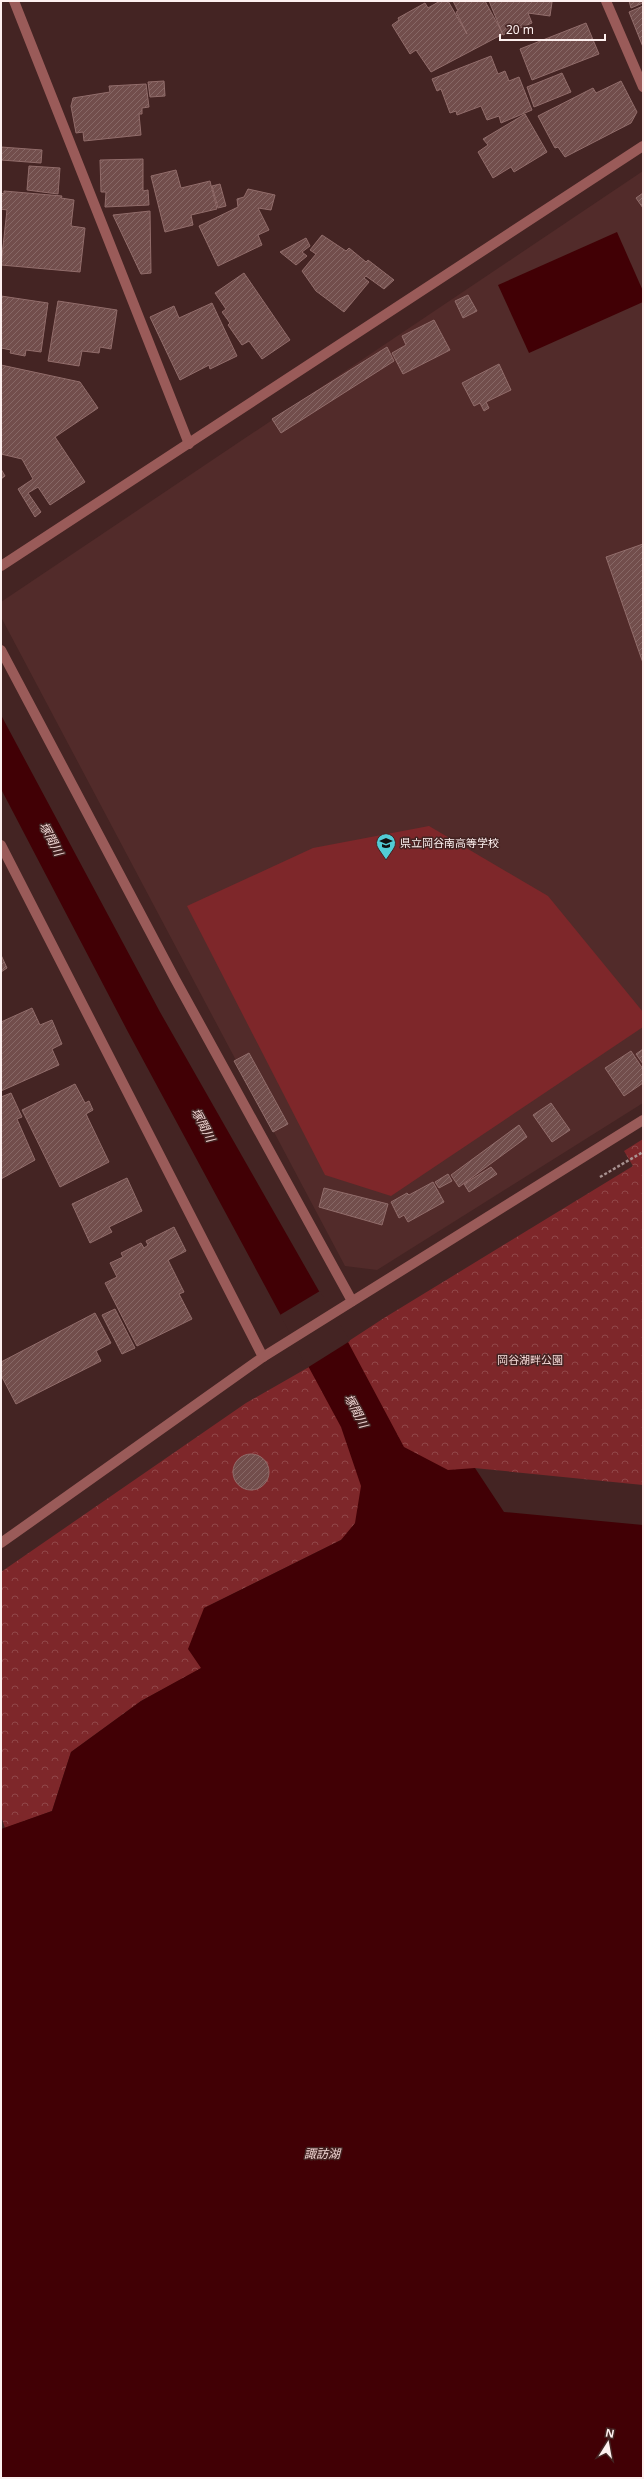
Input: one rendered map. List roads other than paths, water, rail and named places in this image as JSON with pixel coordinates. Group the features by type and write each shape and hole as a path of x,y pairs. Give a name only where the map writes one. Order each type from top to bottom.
{"street":[{"path":"14,1 189,444"},
{"path":"606,1 643,87"},
{"path":"1,566 643,146"},
{"path":"1,650 175,979 352,1301"},
{"path":"1,844 263,1357"},
{"path":"1,1543 279,1346 643,1120"}],"water":[{"path":"617,232 643,291 643,302 529,353 498,285"},
{"name":"諏訪湖","path":"1,715 160,1012 348,1342 404,1447 448,1470 475,1468 504,1512 643,1525 643,2478 1,2478 1,1829 52,1811 71,1752 141,1701 201,1668 188,1649 204,1608 341,1540 355,1523 361,1486 341,1427 128,1032 1,789"}],"place":[{"name":"県立岡谷南高等学校","path":"386,860"}],"water label":[{"name":"塚間川","path":"51,839"},
{"name":"塚間川","path":"203,1125"},
{"name":"塚間川","path":"356,1411"}],"park label":[{"name":"岡谷湖畔公園","path":"530,1360"}]}
